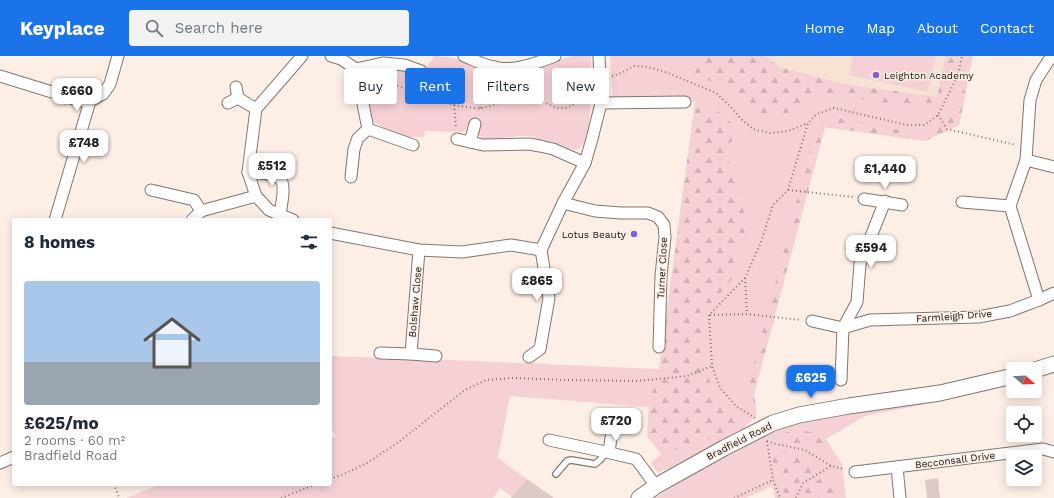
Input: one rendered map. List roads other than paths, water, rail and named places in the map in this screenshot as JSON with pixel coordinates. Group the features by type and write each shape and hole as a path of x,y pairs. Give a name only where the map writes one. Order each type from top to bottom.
{"main road":[{"path":"1042,368 1054,364"},
{"name":"Bradfield Road","path":"638,498 656,486 724,448 764,435 773,423 799,415 940,393 1006,378"}],"street":[{"path":"0,76 81,101 90,101 103,94 110,84 118,56"},
{"path":"288,218 269,210 256,196 248,172 256,109 302,56"},
{"path":"331,56 354,68"},
{"path":"464,56 479,63 495,67 509,68 524,67 555,56"},
{"path":"599,56 600,68"},
{"path":"1039,300 1010,206 1026,160 1030,100 1036,80 1049,60 1054,56"},
{"path":"360,68 383,63 404,65 411,68"},
{"path":"236,87 238,98 256,109"},
{"path":"228,103 238,98"},
{"path":"56,218 90,101"},
{"path":"609,103 685,102"},
{"path":"363,104 368,129"},
{"path":"529,357 540,349 549,298 541,250 563,203 585,163 601,104"},
{"path":"470,142 475,124"},
{"path":"368,129 413,145"},
{"path":"352,177 354,149 358,138 368,129"},
{"path":"457,139 483,145 528,144 540,146 553,149 585,163"},
{"path":"1026,160 1054,167"},
{"path":"248,172 279,177 282,181 283,186 280,215"},
{"path":"151,190 194,200 201,211"},
{"path":"194,218 201,211 256,196"},
{"path":"864,199 902,205"},
{"path":"841,380 843,328 857,302 860,264 885,202"},
{"path":"962,202 1010,206"},
{"name":"Turner Close","path":"563,203 595,211 648,213 658,217 664,225 659,347"},
{"path":"332,233 419,250 462,252 511,245 541,250"},
{"name":"Bolshaw Close","path":"411,354 419,250"},
{"name":"Farmleigh Drive","path":"812,321 843,328 870,320 978,317 1010,311 1054,293"},
{"path":"380,352 436,356"},
{"path":"608,452 612,430"},
{"path":"549,440 636,459 656,486"},
{"name":"Becconsall Drive","path":"855,472 1043,449 1054,452"},
{"path":"0,462 12,458"},
{"path":"897,467 900,498"}],"lane":[{"path":"556,474 567,461 571,460 595,464 608,452"}],"place":[{"name":"Leighton Academy","path":"876,75"},
{"name":"Lotus Beauty","path":"634,234"}]}
